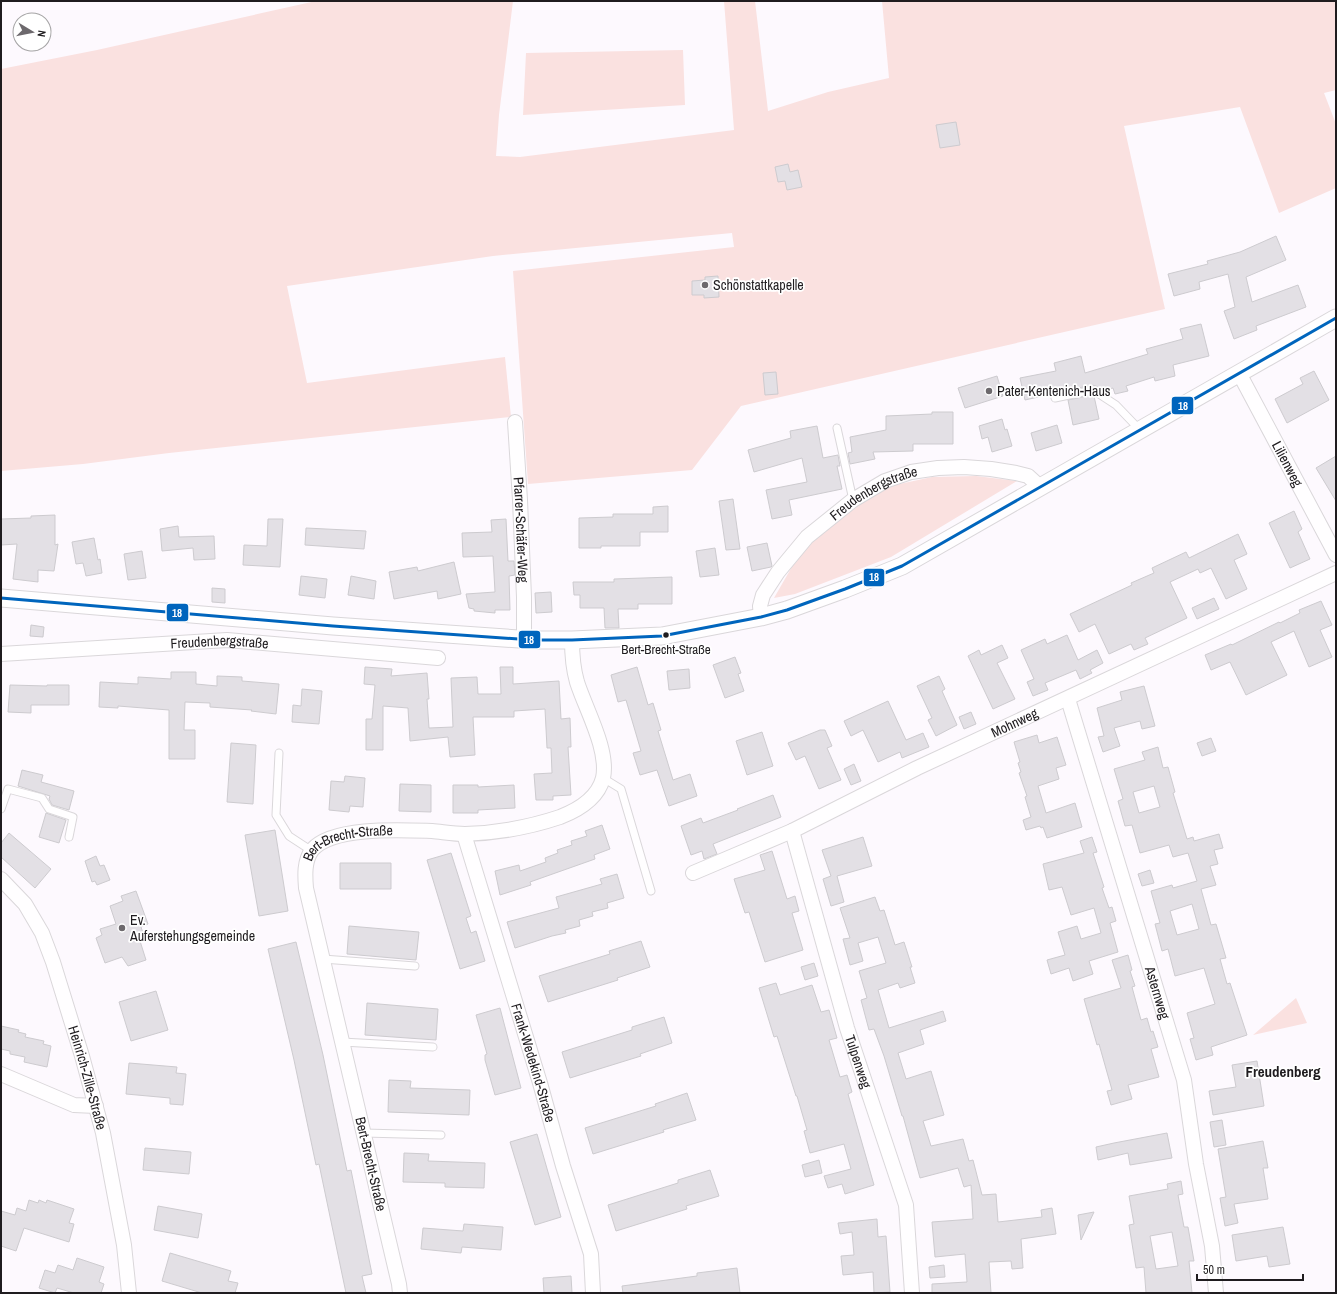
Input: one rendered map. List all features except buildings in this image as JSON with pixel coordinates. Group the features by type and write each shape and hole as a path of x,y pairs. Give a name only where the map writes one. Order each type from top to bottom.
{"street":[{"name":"Freudenbergstraße","path":"1,598 333,626 524,639 572,640 662,636 761,617 787,610 845,590 902,566 1336,318"},
{"name":"Lilienweg","path":"1239,373 1336,555"},
{"name":"Pfarrer-Schäfer-Weg","path":"515,422 525,616 524,639"},
{"name":"Freudenbergstraße","path":"761,617 760,606 763,595 778,572 807,537 853,500 885,481 911,472 938,468 964,467 991,469 1028,476 1040,487"},
{"name":"Mohnweg","path":"693,873 792,831 917,768 1336,573"},
{"name":"Freudenbergstraße","path":"1,654 227,640 438,658"},
{"name":"Bert-Brecht-Straße","path":"400,1293 306,882 305,875 307,862 312,851 322,842 347,833 393,830 464,834 499,831 544,822 569,813 591,799 599,788 603,778 604,764 601,748 574,669 572,640"},
{"name":"Asternweg","path":"1068,699 1184,1080 1196,1164 1212,1246 1216,1293"},
{"name":"Tulpenweg","path":"792,831 847,1028 906,1205 912,1293"},
{"name":"Frank-Wedekind-Straße","path":"464,834 540,1083 563,1166 591,1254 593,1293"},
{"name":"Heinrich-Zille-Straße","path":"1,879 25,904 42,933 53,962 82,1056 103,1133 124,1245 129,1293"},
{"path":"1,1074 74,1105 96,1106"}],"lane":[{"path":"1055,398 1093,390 1116,405 1140,430"},
{"path":"837,428 853,500"},
{"path":"279,753 276,815 290,836 312,851"},
{"path":"603,778 621,790 651,891"},
{"path":"1,809 8,789 42,798 49,809 73,817 69,837"},
{"path":"323,959 415,966"},
{"path":"342,1042 433,1047"},
{"path":"364,1133 441,1135"}],"shaded area":[{"path":"316,1 513,1 499,115 496,156 520,157 734,130 724,1 755,1 768,111 828,92 889,78 882,1 1336,1 1336,90 1324,93 1336,124 1336,188 1279,213 1240,107 1124,126 1165,309 741,406 692,470 528,484 513,271 734,247 732,233 493,256 287,286 307,383 505,357 511,417 169,453 83,464 1,471 1,69 97,50"},
{"path":"683,50 685,105 523,115 526,53"},
{"path":"976,476 1017,481 891,557 795,594 774,598 797,558 824,527 855,504 895,485 932,477"},
{"path":"1296,998 1307,1023 1253,1035"}],"transit line":[{"name":"18","path":"1,598 333,626 533,640 572,640 662,636 761,617 787,610 902,566 1336,318"}],"place":[{"name":"Schönstattkapelle","path":"705,285"},
{"name":"Pater-Kentenich-Haus","path":"989,391"},
{"name":"Bert-Brecht-Straße","path":"666,635"},
{"name":"Ev. Auferstehungsgemeinde","path":"122,928"}],"district":[{"name":"Freudenberg","path":"1283,1071"}]}
